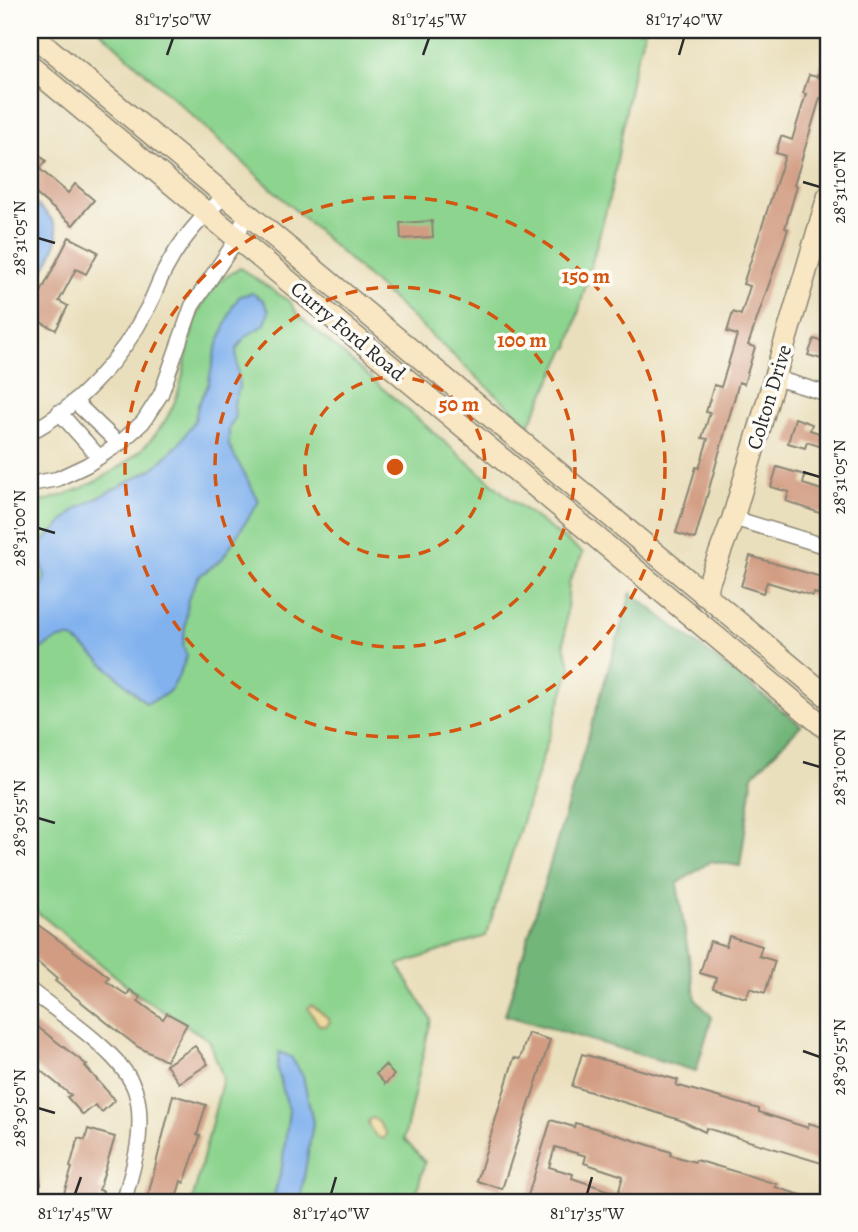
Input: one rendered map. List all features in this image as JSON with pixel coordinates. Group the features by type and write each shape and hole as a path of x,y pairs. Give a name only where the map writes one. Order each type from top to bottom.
{"main road":[{"name":"Curry Ford Road","path":"30,33 828,697"},
{"name":"Curry Ford Road","path":"30,66 828,730"},
{"name":"Colton Drive","path":"704,594 733,518 775,378 822,240 828,197"},
{"path":"463,427 491,438 672,587 688,594 704,594"},
{"path":"701,625 713,619 721,620 828,708"}],"street":[{"path":"30,432 74,401 104,372 147,310 164,271 183,240 205,213 225,195"},
{"path":"30,484 57,479 99,457 119,444 143,422 161,394 192,306 237,239 246,212"},
{"path":"775,378 828,394"},
{"path":"74,401 119,444"},
{"path":"59,412 99,457"},
{"path":"733,518 828,547"},
{"path":"30,990 107,1051 125,1071 135,1090 140,1110 139,1137 124,1202"}],"green space":[{"path":"99,30 645,30 633,71 612,188 569,347 529,425"},
{"path":"240,268 290,302 299,316 508,497 583,553 569,582 564,645 571,667 486,936 398,965 431,1019 404,1139 425,1162 414,1202 192,1202 223,1078 209,1040 141,997 30,906 30,504 93,483 131,459 147,444 172,408 199,311 218,283"},
{"path":"631,593 801,725 753,775 740,866 711,861 677,884 696,1000 712,1017 696,1071 505,1015"}],"sand":[{"path":"312,1005 329,1019 330,1022 326,1026 319,1025 308,1008"},
{"path":"371,1118 377,1120 386,1133 384,1139 371,1130 368,1121"}],"water":[{"path":"30,199 47,214 56,227 57,235 53,253 38,280 30,287"},
{"path":"252,293 263,300 269,311 265,324 245,337 236,350 239,388 234,403 235,418 229,428 229,446 259,501 222,559 198,577 188,599 183,646 187,656 177,680 163,696 146,703 70,638 54,641 30,656 30,604 39,598 45,577 40,556 44,541 76,509 154,468 179,444 195,420 198,405 208,385 215,352 233,306 240,296"},
{"path":"279,1052 291,1057 303,1076 313,1123 300,1202 272,1202 282,1167 289,1110 277,1069"}],"building":[{"path":"826,49 828,90 825,100 820,98 794,185 797,186 785,228 788,229 748,345 755,347 744,384 739,382 695,539 676,533 696,467 699,468 708,439 702,438 710,413 706,412 714,385 721,387 737,335 727,332 733,312 741,315 750,286 743,284 785,156 776,153 781,136 792,140 809,75 817,77"},
{"path":"30,147 46,161 40,169 68,193 75,184 94,200 73,225 30,189"},
{"path":"432,221 433,237 401,239 400,223"},
{"path":"69,237 98,252 86,274 76,269 59,301 68,306 56,330 30,317 30,314"},
{"path":"814,339 828,343 828,361 808,355"},
{"path":"795,418 812,424 810,430 828,436 828,449 807,442 805,448 788,443"},
{"path":"777,467 805,475 803,484 828,492 828,516 786,501 789,492 771,487"},
{"path":"750,556 828,579 828,597 814,593 813,596 767,582 763,593 741,586"},
{"path":"30,919 109,977 106,981 127,995 130,990 140,997 138,1001 163,1019 167,1013 187,1024 166,1061 138,1047 55,981 57,979 30,956"},
{"path":"729,936 762,946 759,956 775,961 765,993 750,988 746,998 713,988 716,978 700,973 710,941 726,946"},
{"path":"30,1021 87,1065 85,1066 115,1100 102,1112 95,1105 83,1115 67,1097 71,1095 30,1062"},
{"path":"528,1033 550,1040 502,1189 477,1181 514,1058 520,1059"},
{"path":"195,1046 208,1064 179,1083 166,1065"},
{"path":"582,1054 678,1080 676,1085 759,1109 759,1112 808,1128 809,1123 828,1129 828,1165 706,1128 705,1132 680,1120 572,1086"},
{"path":"385,1065 394,1075 385,1084 376,1074"},
{"path":"173,1095 206,1105 197,1135 200,1136 197,1146 175,1202 154,1202 147,1200"},
{"path":"551,1120 574,1127 575,1123 595,1128 671,1152 670,1155 777,1184 775,1187 817,1200 817,1202 526,1202","holes":["555,1147 586,1156 584,1163 623,1176 618,1194 572,1178 573,1174 549,1167"]},
{"path":"88,1129 115,1137 99,1190 103,1191 99,1202 72,1202 73,1196 64,1193 78,1138 85,1140"},
{"path":"34,1153 41,1184 30,1186 30,1154"}]}
